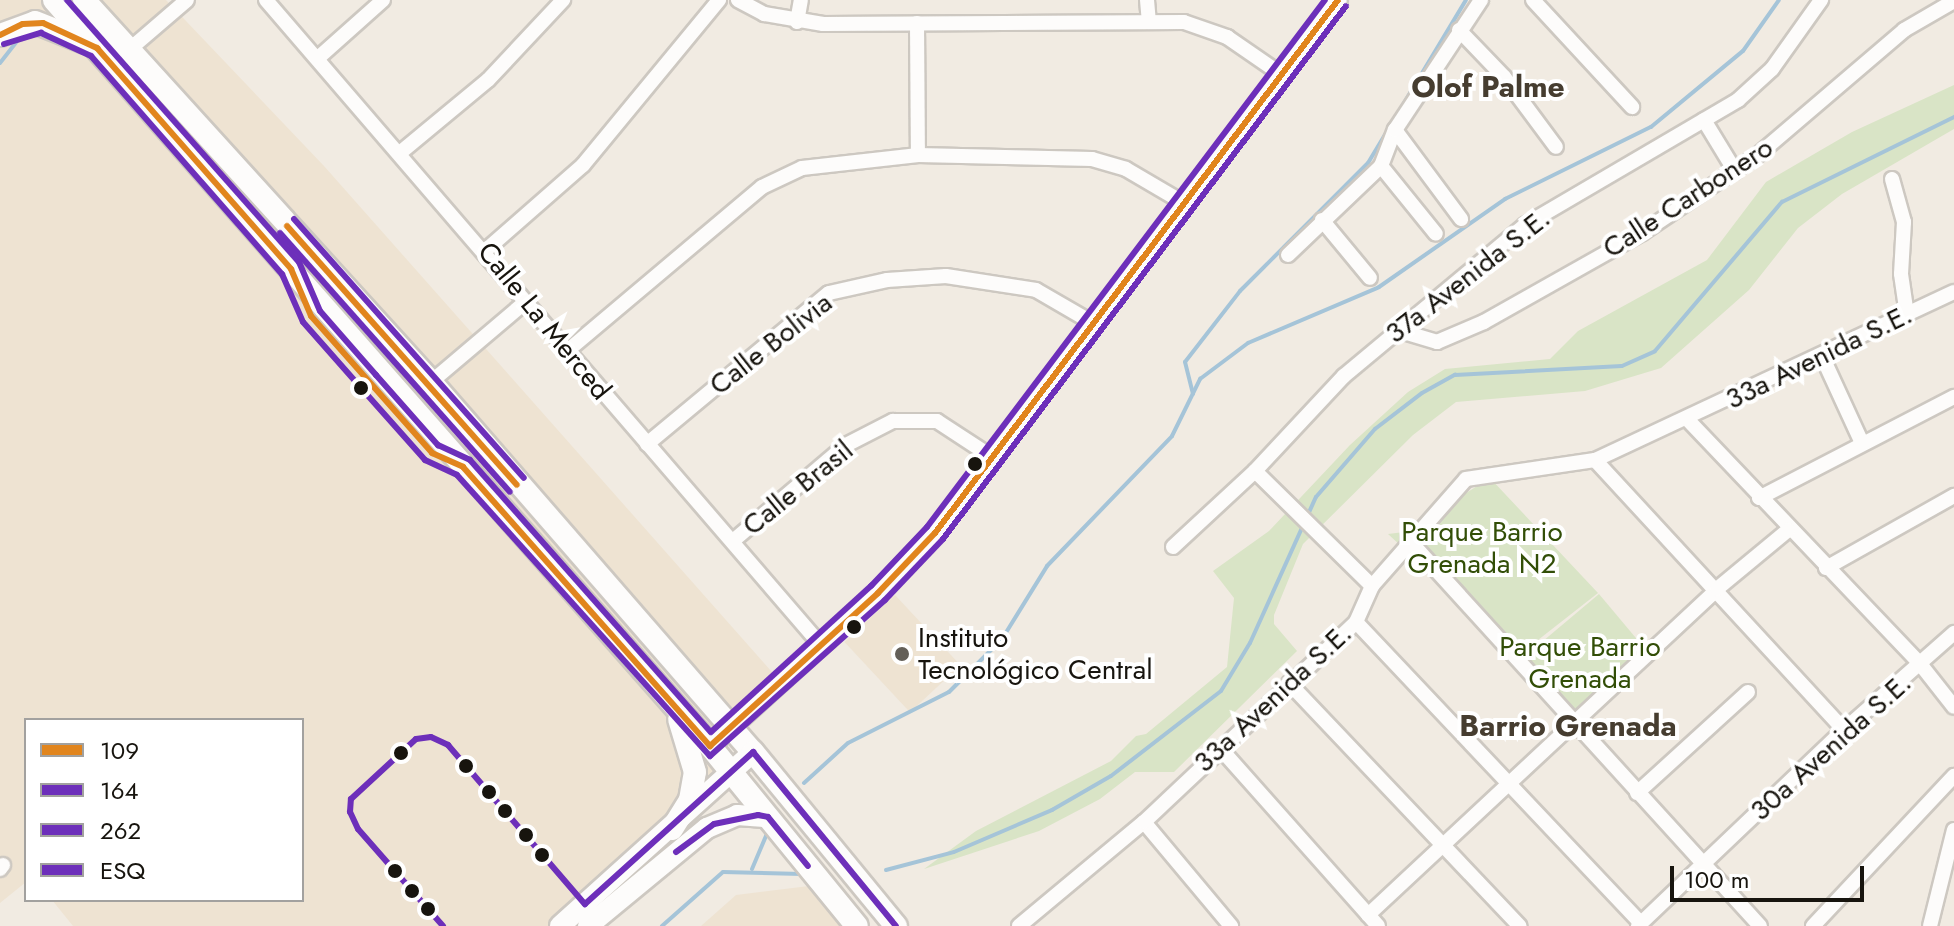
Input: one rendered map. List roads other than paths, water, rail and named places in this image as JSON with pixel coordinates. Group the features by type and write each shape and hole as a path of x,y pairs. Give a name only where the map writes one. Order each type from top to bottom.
{"main road":[{"path":"54,0 710,746 857,926"},
{"path":"84,0 431,382 731,726 896,926"},
{"path":"0,35 23,24 43,23 97,48"},
{"path":"670,700 695,772 693,792 672,829"},
{"path":"560,926 672,829 753,752"},
{"path":"588,926 707,828 737,815 768,817"}],"street":[{"path":"130,49 187,0"},
{"name":"Calle La Merced","path":"266,0 486,250 523,304 734,540 820,644"},
{"path":"318,58 383,0"},
{"path":"401,152 488,80 563,0"},
{"path":"486,250 583,165 719,0"},
{"path":"738,0 764,14 797,22 1184,22 1227,37 1282,75"},
{"path":"797,22 801,0"},
{"path":"1147,0 1149,21"},
{"path":"710,746 935,533 1338,0"},
{"path":"1288,255 1381,166 1395,130 1481,0"},
{"path":"1533,0 1632,107"},
{"name":"37a Avenida S.E.","path":"1173,547 1255,471 1344,376 1525,225 1738,100 1772,69 1821,0"},
{"name":"Calle Carbonero","path":"1397,330 1409,338 1437,342 1484,322 1642,233 1735,171 1813,111 1904,30 1954,1"},
{"path":"917,23 918,155"},
{"path":"1459,30 1504,77 1556,147"},
{"path":"1704,120 1735,171"},
{"path":"1395,130 1461,219"},
{"path":"566,352 762,187 802,168 918,155 1092,159 1126,169 1184,203"},
{"path":"1381,166 1436,234"},
{"path":"1892,179 1904,222 1901,274 1907,315"},
{"path":"1322,220 1370,278"},
{"name":"Calle Bolivia","path":"647,444 829,293 887,280 946,276 1036,290 1093,323"},
{"name":"33a Avenida S.E.","path":"1019,926 1144,822 1356,622 1372,586 1408,539 1466,479 1595,460 1688,420 1954,292"},
{"path":"431,382 523,304"},
{"path":"1822,356 1862,443"},
{"path":"1759,498 1954,397"},
{"path":"1688,420 1788,530 1921,665 1954,707"},
{"name":"Calle Brasil","path":"734,540 846,445 893,421 937,421 992,457"},
{"path":"1595,460 1844,730"},
{"path":"1255,471 1372,586"},
{"path":"1826,568 1954,496"},
{"path":"1220,748 1373,920 1442,844 1717,589 1788,530"},
{"path":"1408,539 1753,923"},
{"path":"1356,622 1640,924"},
{"name":"30a Avenida S.E.","path":"1640,924 1844,730 1954,633"},
{"path":"1289,683 1520,926"},
{"path":"1637,793 1748,692"},
{"path":"1813,926 1954,776"},
{"path":"1144,822 1224,924"},
{"path":"1930,926 1954,830"}],"waterway":[{"path":"1193,394 1185,362 1240,291 1368,163 1466,0"},
{"path":"804,783 848,743 949,692 1002,639 1047,566 1172,436 1200,379 1248,343 1379,287 1505,199 1651,127 1743,51 1779,0"},
{"path":"0,63 20,37"},
{"path":"886,870 954,852 1052,810 1111,776 1221,691 1250,643 1316,497 1375,429 1422,393 1455,375 1622,366 1655,351 1782,202 1954,117"},
{"path":"752,869 767,834"},
{"path":"662,926 723,872 802,874"}],"place":[{"name":"Instituto Tecnológico Central","path":"902,654"}],"district":[{"name":"Olof Palme","path":"1488,87"},
{"name":"Barrio Grenada","path":"1568,726"}],"park label":[{"name":"Parque Barrio Grenada N2","path":"1482,548"},
{"name":"Parque Barrio Grenada","path":"1580,663"}]}
